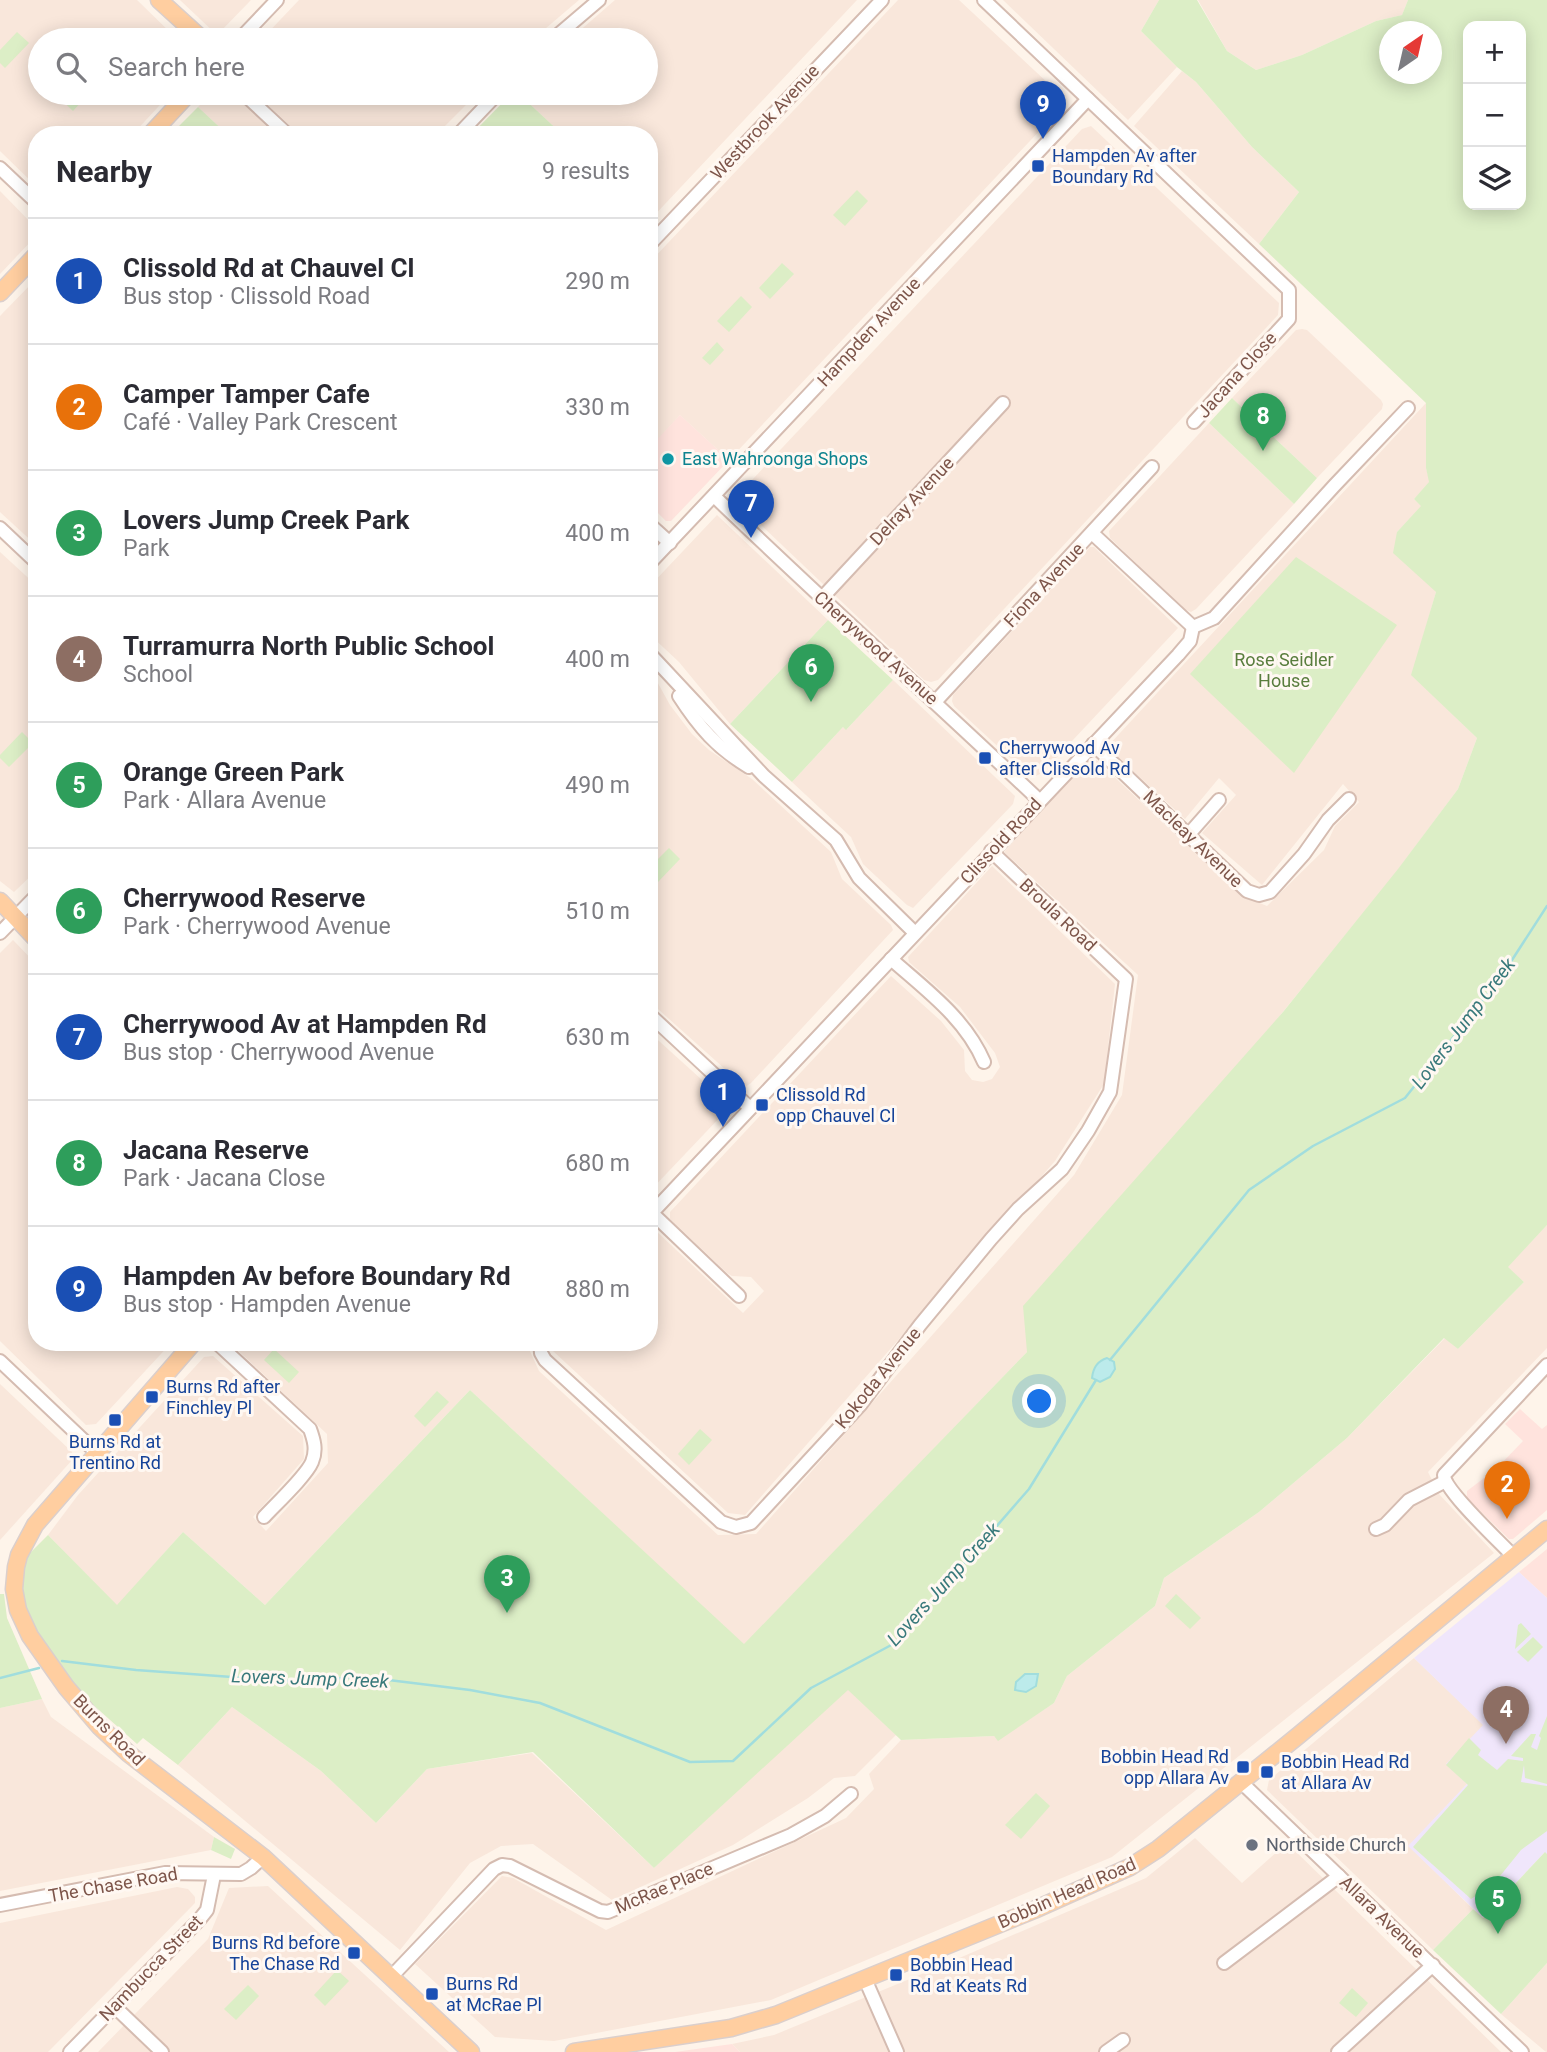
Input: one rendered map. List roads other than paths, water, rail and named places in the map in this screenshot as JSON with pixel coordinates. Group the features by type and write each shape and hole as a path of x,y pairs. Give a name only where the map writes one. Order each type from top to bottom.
{"main road":[{"path":"159,0 190,28"},
{"path":"158,126 178,105"},
{"path":"0,293 28,263"},
{"path":"0,901 28,931"},
{"name":"Burns Road","path":"186,1351 35,1525 19,1555 7,1588 30,1636 66,1687 100,1727 128,1754 263,1857 471,2052"},
{"name":"Bobbin Head Road","path":"574,2052 671,2038 754,2022 865,1979 1130,1867 1158,1849 1241,1782 1547,1529"}],"street":[{"path":"250,28 277,0"},
{"path":"566,28 599,0"},
{"name":"Westbrook Avenue","path":"658,235 881,0"},
{"path":"984,0 1088,99"},
{"name":"Jacana Close","path":"1088,99 1289,290 1289,318 1194,422"},
{"name":"Hampden Avenue","path":"658,555 1088,99"},
{"path":"256,105 278,126"},
{"path":"466,126 486,105"},
{"path":"0,168 28,194"},
{"name":"Delray Avenue","path":"821,599 1003,402"},
{"name":"Clissold Road","path":"658,1206 1190,641 1193,628 1214,618 1408,408"},
{"name":"Fiona Avenue","path":"935,702 1152,467"},
{"name":"Cherrywood Avenue","path":"714,496 1038,800"},
{"path":"0,528 28,554"},
{"path":"658,532 670,543"},
{"path":"1092,533 1193,628"},
{"path":"658,663 698,726 735,759 764,776 836,840 859,878 915,933"},
{"name":"Macleay Avenue","path":"1093,744 1247,891 1259,895 1270,892 1304,854 1328,820 1349,799"},
{"path":"1189,834 1219,800"},
{"name":"Broula Road","path":"991,851 1126,979"},
{"path":"0,933 28,905"},
{"path":"891,958 951,1012 977,1046 984,1062"},
{"name":"Kokoda Avenue","path":"541,1351 545,1360 721,1522 736,1527 751,1523 861,1404 920,1325 991,1239 1069,1159 1110,1092 1126,979"},
{"path":"658,1022 750,1108"},
{"path":"658,1221 740,1296"},
{"path":"226,1351 310,1429 314,1438 312,1464 264,1517"},
{"path":"0,1361 97,1453"},
{"path":"1513,1556 1444,1482 1444,1475 1454,1461 1547,1365"},
{"path":"1376,1530 1385,1525 1409,1500 1444,1482"},
{"name":"Allara Avenue","path":"1241,1782 1522,2052"},
{"name":"McRae Place","path":"391,1977 494,1869 502,1865 510,1866 600,1911 608,1912 791,1835 825,1816 850,1794"},
{"name":"The Chase Road","path":"0,1905 165,1873 241,1874 263,1857"},
{"name":"Nambucca Street","path":"70,2052 199,1920 206,1910 214,1875"},
{"path":"1224,1963 1339,1876"},
{"path":"1338,2052 1433,1965"},
{"path":"865,1979 897,2052"},
{"path":"116,2007 162,2052"},
{"path":"1106,2052 1123,2040"}],"water":[{"path":"1107,1358 1114,1362 1115,1369 1110,1377 1100,1382 1092,1378 1096,1365"},
{"path":"1025,1674 1038,1674 1036,1686 1026,1692 1015,1690 1016,1682"}],"waterway":[{"name":"Lovers Jump Creek","path":"1110,1360 1249,1190 1313,1146 1405,1098 1501,977 1547,906"},
{"name":"Lovers Jump Creek","path":"62,1661 136,1670 288,1681 364,1677 470,1690 540,1703 690,1762 733,1761 811,1688 895,1643 1029,1489 1096,1380"},
{"name":"Lovers Jump Creek","path":"0,1678 39,1668"}],"place":[{"name":"Hampden Av before Boundary Rd","path":"1043,139"},
{"name":"Hampden Av after Boundary Rd","path":"1038,166"},
{"name":"Jacana Reserve","path":"1263,451"},
{"name":"East Wahroonga Shops","path":"668,459"},
{"name":"Cherrywood Av at Hampden Rd","path":"751,538"},
{"name":"Cherrywood Reserve","path":"811,702"},
{"name":"Cherrywood Av after Clissold Rd","path":"985,758"},
{"name":"Clissold Rd opp Chauvel Cl","path":"762,1105"},
{"name":"Clissold Rd at Chauvel Cl","path":"723,1127"},
{"name":"Burns Rd after Finchley Pl","path":"152,1397"},
{"name":"Burns Rd at Trentino Rd","path":"115,1420"},
{"name":"Camper Tamper Cafe","path":"1507,1519"},
{"name":"Lovers Jump Creek Park","path":"507,1613"},
{"name":"Turramurra North Public School","path":"1506,1744"},
{"name":"Bobbin Head Rd opp Allara Av","path":"1243,1767"},
{"name":"Bobbin Head Rd at Allara Av","path":"1267,1772"},
{"name":"Northside Church","path":"1252,1845"},
{"name":"Orange Green Park","path":"1498,1934"},
{"name":"Burns Rd before The Chase Rd","path":"354,1953"},
{"name":"Bobbin Head Rd at Keats Rd","path":"896,1975"},
{"name":"Burns Rd at McRae Pl","path":"432,1994"}],"park label":[{"name":"Rose Seidler House","path":"1284,670"}]}
